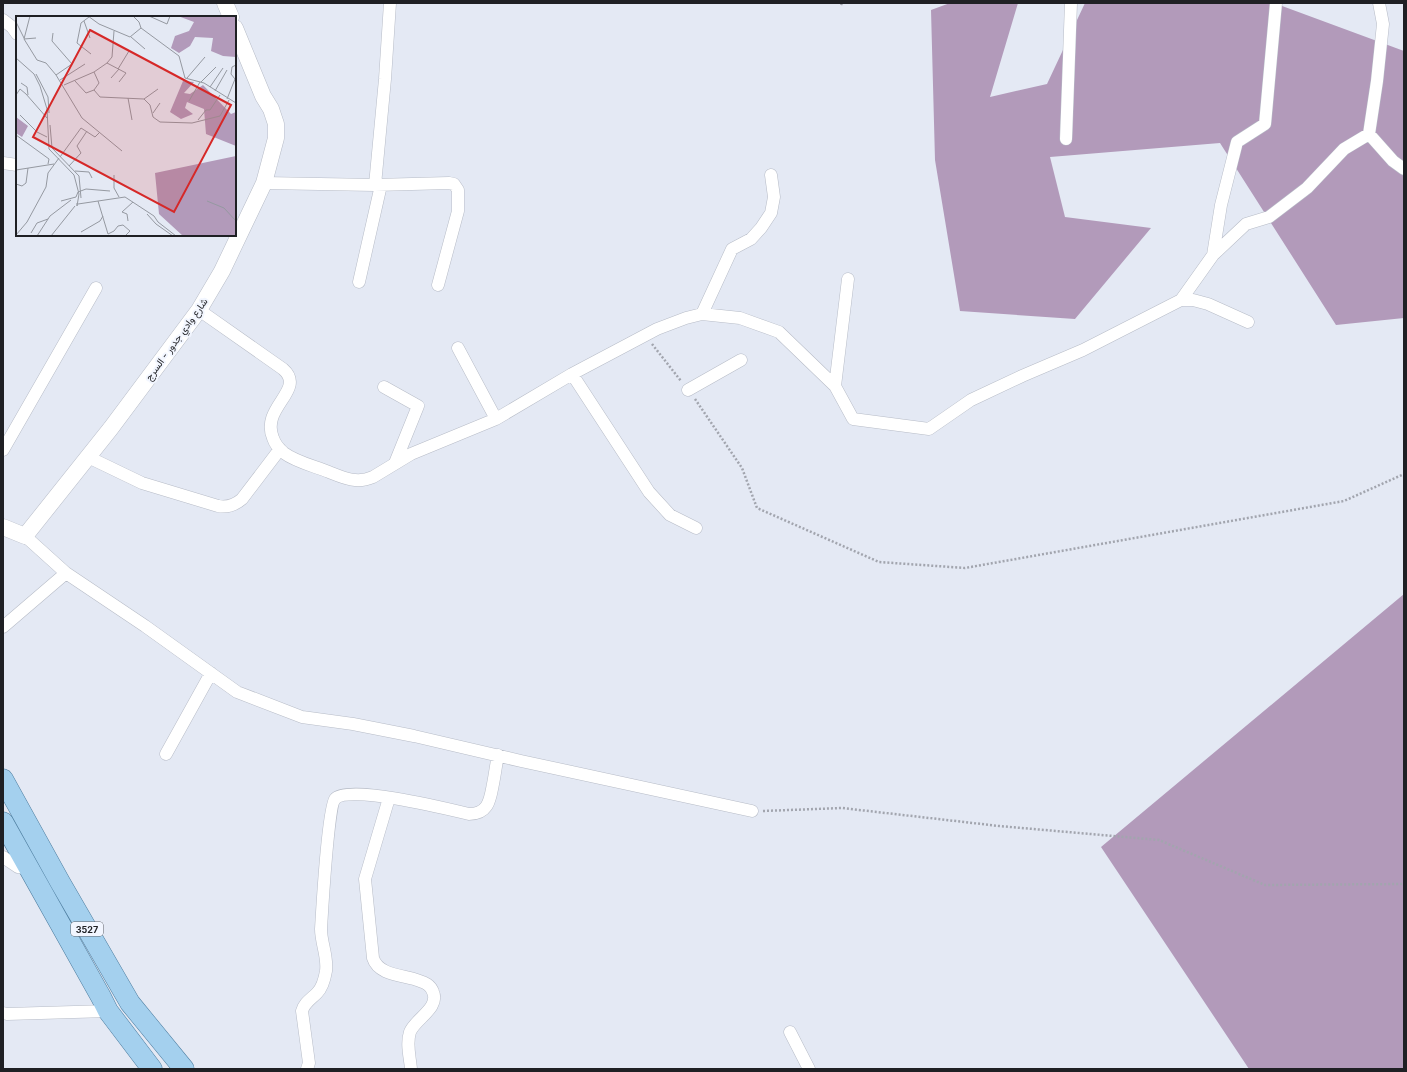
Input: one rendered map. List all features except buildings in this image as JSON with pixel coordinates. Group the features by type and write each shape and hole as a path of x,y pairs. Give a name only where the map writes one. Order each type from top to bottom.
{"main road":[{"name":"3527","path":"3,779 60,882 130,1003 184,1069"},
{"path":"3,822 108,1011 152,1069"}],"street":[{"path":"225,3 230,16"},
{"path":"359,282 378,185 390,3"},
{"path":"1066,139 1071,3"},
{"path":"1213,255 1221,206 1237,142 1265,124 1276,3"},
{"path":"1181,300 1213,255 1246,224 1269,217 1307,188 1344,149 1368,134 1377,81 1383,24 1379,3"},
{"path":"3,20 12,27 16,33"},
{"name":"شارع وادي جدور - السرج","path":"24,536 88,457 199,310 222,271 264,183 276,138 276,124 271,109 236,30"},
{"path":"1368,134 1393,161 1404,168"},
{"path":"3,163 16,165"},
{"path":"702,314 732,249 751,239 761,228 771,213 774,197 771,175"},
{"path":"264,183 378,185 449,183 457,186 458,211 438,285"},
{"path":"835,386 848,279"},
{"path":"3,450 96,288"},
{"path":"199,310 283,369 288,375 290,387 274,413 270,424 271,434 280,449 292,458 352,480 367,480 411,454 496,418 572,374 657,329 686,318 702,314 740,318 779,332 835,386 853,419 929,429 971,400 1083,350 1181,300 1193,300 1208,304 1248,322"},
{"path":"458,348 496,418"},
{"path":"688,390 741,360"},
{"path":"572,374 649,492 670,514 696,528"},
{"path":"384,387 418,406 395,463"},
{"path":"88,457 142,483 218,506 226,506 235,504 242,499 280,449"},
{"path":"3,527 24,536 66,573 145,626 237,692 302,717 353,724 414,736 498,756 752,811"},
{"path":"3,627 66,573"},
{"path":"166,754 211,673"},
{"path":"307,1069 309,1064 302,1011 305,1004 318,992 326,971 321,931 328,838 334,799 340,796 358,793 414,801 469,814 481,812 490,800 498,756"},
{"path":"389,798 365,879 372,958 374,963 384,971 425,983 431,988 434,995 432,1006 416,1022 410,1033 408,1046 412,1069"},
{"path":"3,857 18,867 30,869"},
{"path":"3,1013 108,1011"},
{"path":"790,1032 810,1069"}],"path":[{"path":"646,335 698,403 742,468 757,508 879,562 965,568 1344,501 1404,474"},
{"path":"752,811 842,808 999,826 1159,840 1265,885 1404,884"}],"shaded area":[{"path":"950,3 1018,3 990,97 1047,84 1085,3 1274,3 1404,51 1404,318 1336,325 1220,143 1050,157 1065,217 1151,228 1075,319 960,311 935,160 931,10"},
{"path":"1404,594 1404,1069 1249,1069 1101,847"}]}
